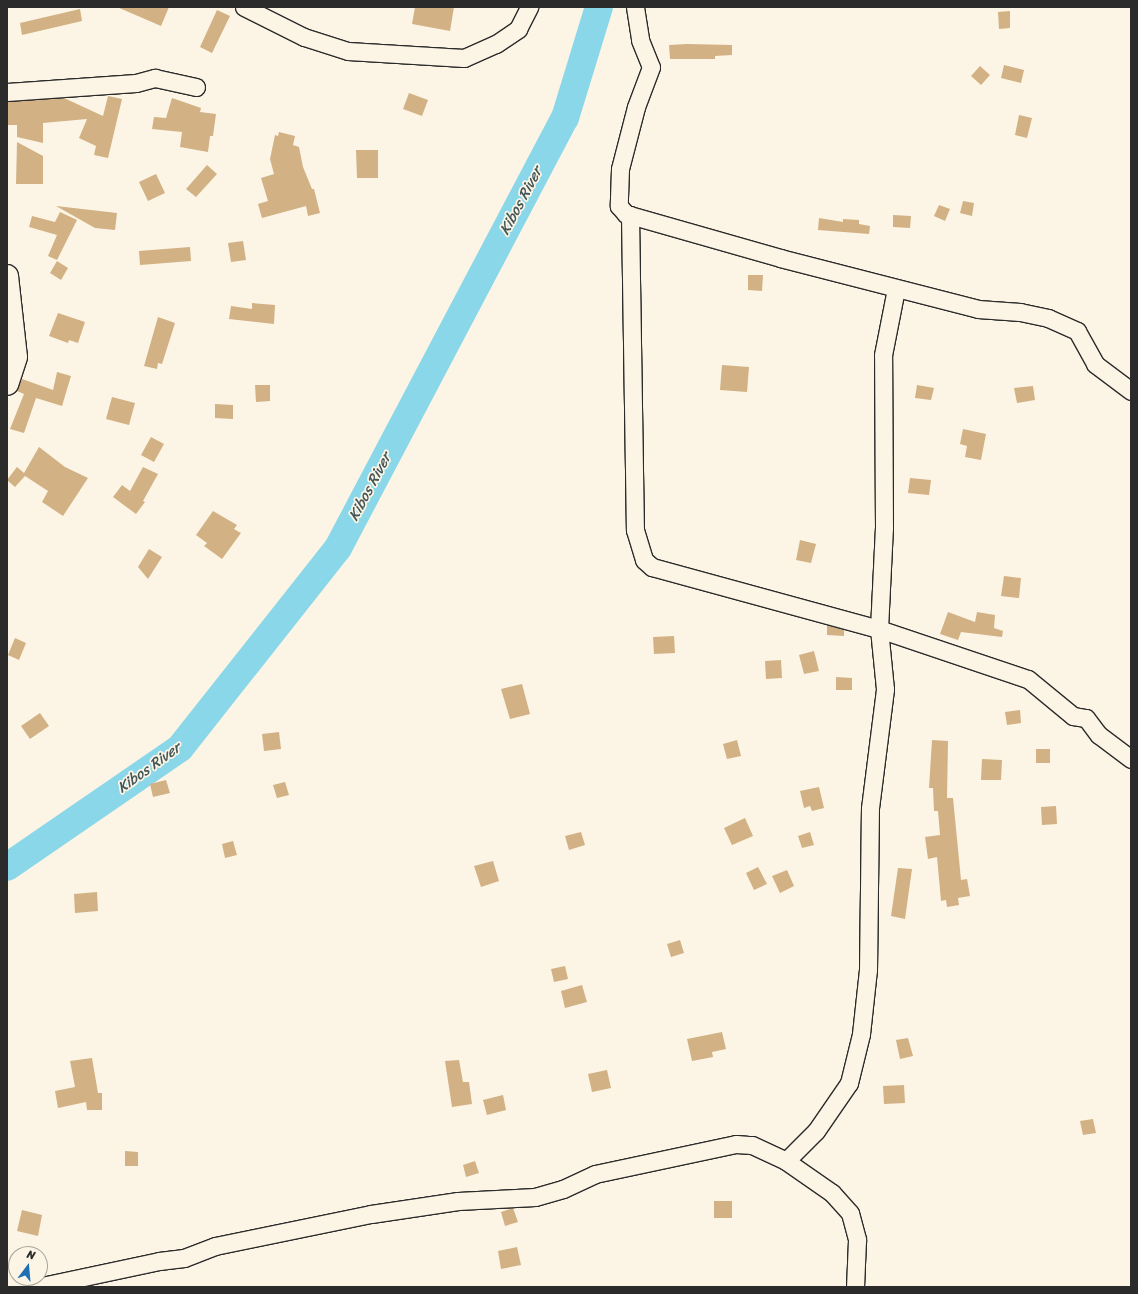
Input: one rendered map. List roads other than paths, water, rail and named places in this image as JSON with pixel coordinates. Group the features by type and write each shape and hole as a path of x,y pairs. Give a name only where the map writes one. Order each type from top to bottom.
{"main road":[{"path":"7,276 16,357 7,384"}],"street":[{"path":"244,7 304,37 348,51 464,58 496,44 518,29 529,7"},
{"path":"635,7 640,40 651,67 636,107 620,169 619,206 630,215 896,289 978,309 1020,312 1064,324 1078,330 1095,364 1131,390"},
{"path":"7,92 136,83 155,78 196,87"},
{"path":"630,215 635,530 644,560 652,567 879,629 1028,679 1073,716 1086,718 1099,735 1131,759"},
{"path":"786,1161 816,1131 849,1083 861,1034 868,970 870,808 885,689 879,629 884,528 883,355 896,289"},
{"path":"37,1287 158,1261 184,1258 215,1246 371,1214 458,1201 535,1197 563,1189 595,1174 736,1144 752,1145 786,1161 832,1193 850,1213 857,1240 855,1287"}],"waterway":[{"name":"Kibos River","path":"7,867 180,748 338,548 565,118 599,7"}]}
